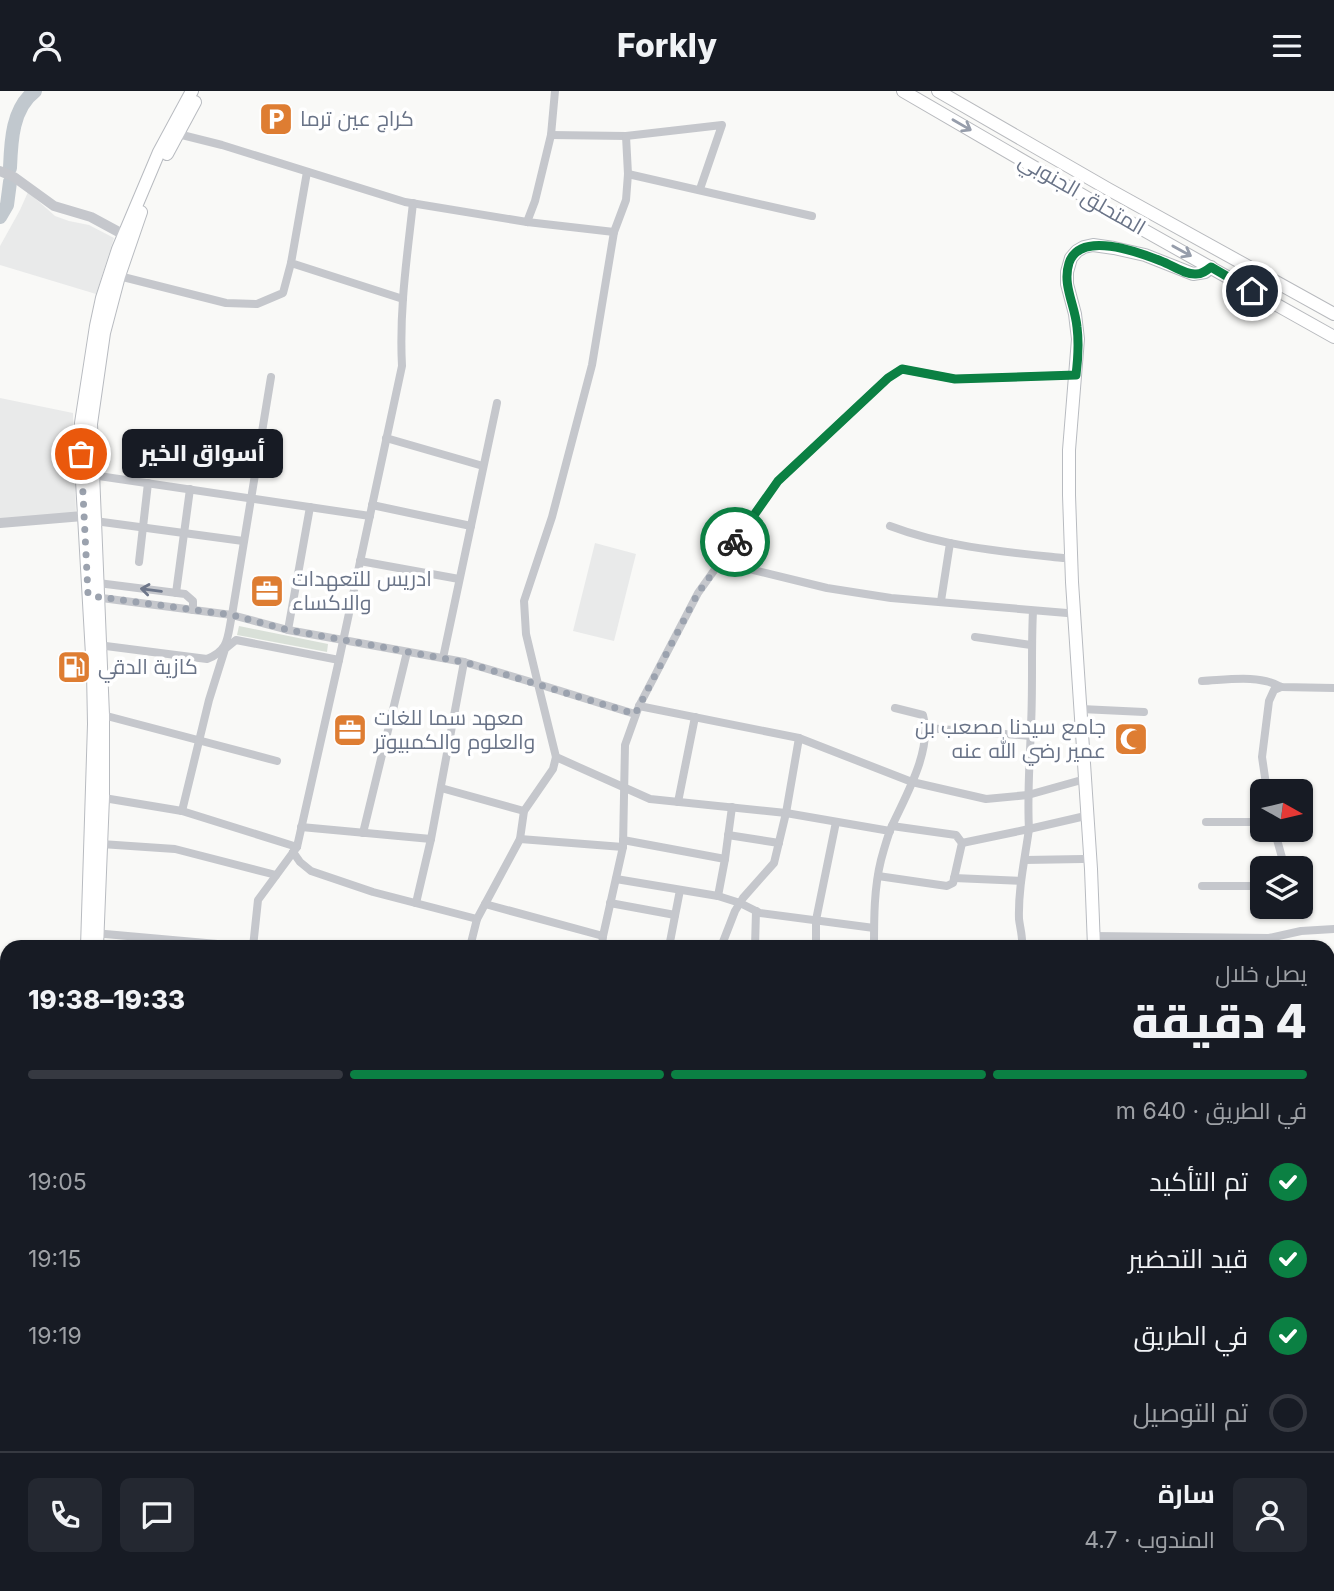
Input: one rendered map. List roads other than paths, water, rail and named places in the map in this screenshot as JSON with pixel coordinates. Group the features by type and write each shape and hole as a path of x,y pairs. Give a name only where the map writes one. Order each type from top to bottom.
{"main road":[{"path":"94,940 92,933 97,797 103,715 81,428 102,298 192,91"},
{"path":"174,133 200,91"},
{"name":"المتحلق الجنوبي","path":"903,91 1334,337"},
{"name":"المتحلق الجنوبي","path":"938,91 1334,314"},
{"path":"93,596 98,583 89,519 92,408 104,333 127,236"},
{"path":"1092,940 1083,859 1063,558 1062,469 1072,375 1078,351 1077,327 1068,289 1069,263 1077,251 1089,245 1114,248 1152,258 1193,274 1205,272 1211,267"},
{"path":"1072,375 1068,472 1092,940"},
{"path":"90,940 101,844 94,724 96,644"}],"street":[{"path":"527,222 535,201 551,135 555,91"},
{"path":"551,135 626,136 722,125 700,190"},
{"path":"174,133 413,203 527,222 614,232"},
{"path":"472,940 477,919 520,839 524,811 552,769 556,757 526,634 524,601 552,517 592,365 614,232 626,199 626,136"},
{"path":"0,171 22,182 54,206 92,217 127,236"},
{"path":"119,276 226,303 257,304 283,293 307,171"},
{"path":"628,174 812,216"},
{"path":"253,940 258,900 295,850 340,660 402,366 403,299 413,203"},
{"path":"291,263 403,299"},
{"path":"602,940 623,844 625,745 637,710 698,593 778,481 888,378 902,369 955,379 1072,375"},
{"path":"182,811 232,615 271,377"},
{"path":"443,658 497,403"},
{"path":"386,438 483,466"},
{"path":"92,475 370,516"},
{"path":"139,562 149,484"},
{"path":"176,593 190,489"},
{"path":"372,505 471,526"},
{"path":"288,630 310,507"},
{"path":"0,523 89,519 243,541"},
{"path":"890,526 914,535 992,551 1063,558"},
{"path":"941,601 950,543"},
{"path":"360,561 459,579"},
{"path":"720,562 827,588 891,597 1067,613"},
{"path":"98,583 185,594 191,598 193,610"},
{"path":"93,596 232,615 288,630 464,662 637,710 695,717 799,738 912,782 986,799 1028,795 1078,782"},
{"path":"1023,940 1019,919 1021,881 1029,829 1033,611"},
{"path":"975,638 1031,645"},
{"path":"96,644 207,659 216,656 236,640 340,660"},
{"path":"363,832 407,652"},
{"path":"416,903 431,839 464,662"},
{"path":"1202,681 1255,679 1281,687"},
{"path":"1265,779 1262,757 1269,701 1274,690 1281,687 1334,688"},
{"path":"874,940 878,876 891,828 920,758 927,728 923,715 895,708"},
{"path":"1081,709 1144,712"},
{"path":"103,715 277,761"},
{"path":"678,802 695,717"},
{"path":"927,728 1031,736"},
{"path":"724,940 740,903 774,863 799,738"},
{"path":"556,757 650,799 956,835 962,843 953,883 947,886 878,876"},
{"path":"441,788 524,811"},
{"path":"97,797 182,811 295,850 300,862 310,871 373,892 477,919"},
{"path":"718,896 732,807"},
{"path":"962,843 1081,817"},
{"path":"816,940 816,920 836,822"},
{"path":"1206,822 1250,822"},
{"path":"301,827 431,839"},
{"path":"729,835 779,843"},
{"path":"520,839 623,844 725,859"},
{"path":"101,844 175,849 276,875"},
{"path":"1025,860 1083,859"},
{"path":"954,878 1021,881"},
{"path":"615,879 718,896 760,913 874,928"},
{"path":"1202,886 1250,886"},
{"path":"670,940 680,890"},
{"path":"610,903 675,915"},
{"path":"485,904 596,940"},
{"path":"755,940 756,911"},
{"path":"1274,940 1301,931 1334,929"},
{"path":"92,933 150,940"}],"waterway":[{"path":"10,168 12,137 17,116 27,98 35,91"},
{"path":"0,217 7,205 10,182"}],"place":[{"name":"كراج عين ترما","path":"276,119"},
{"name":"أسواق الخير","path":"81,454"},
{"name":"ادريس للتعهدات والاكساء","path":"267,591"},
{"name":"كازية الدقي","path":"74,667"},
{"name":"معهد سما للغات والعلوم والكمبيوتر","path":"350,730"},
{"name":"جامع سيدنا مصعب بن عمير رضي الله عنه","path":"1131,739"}]}
